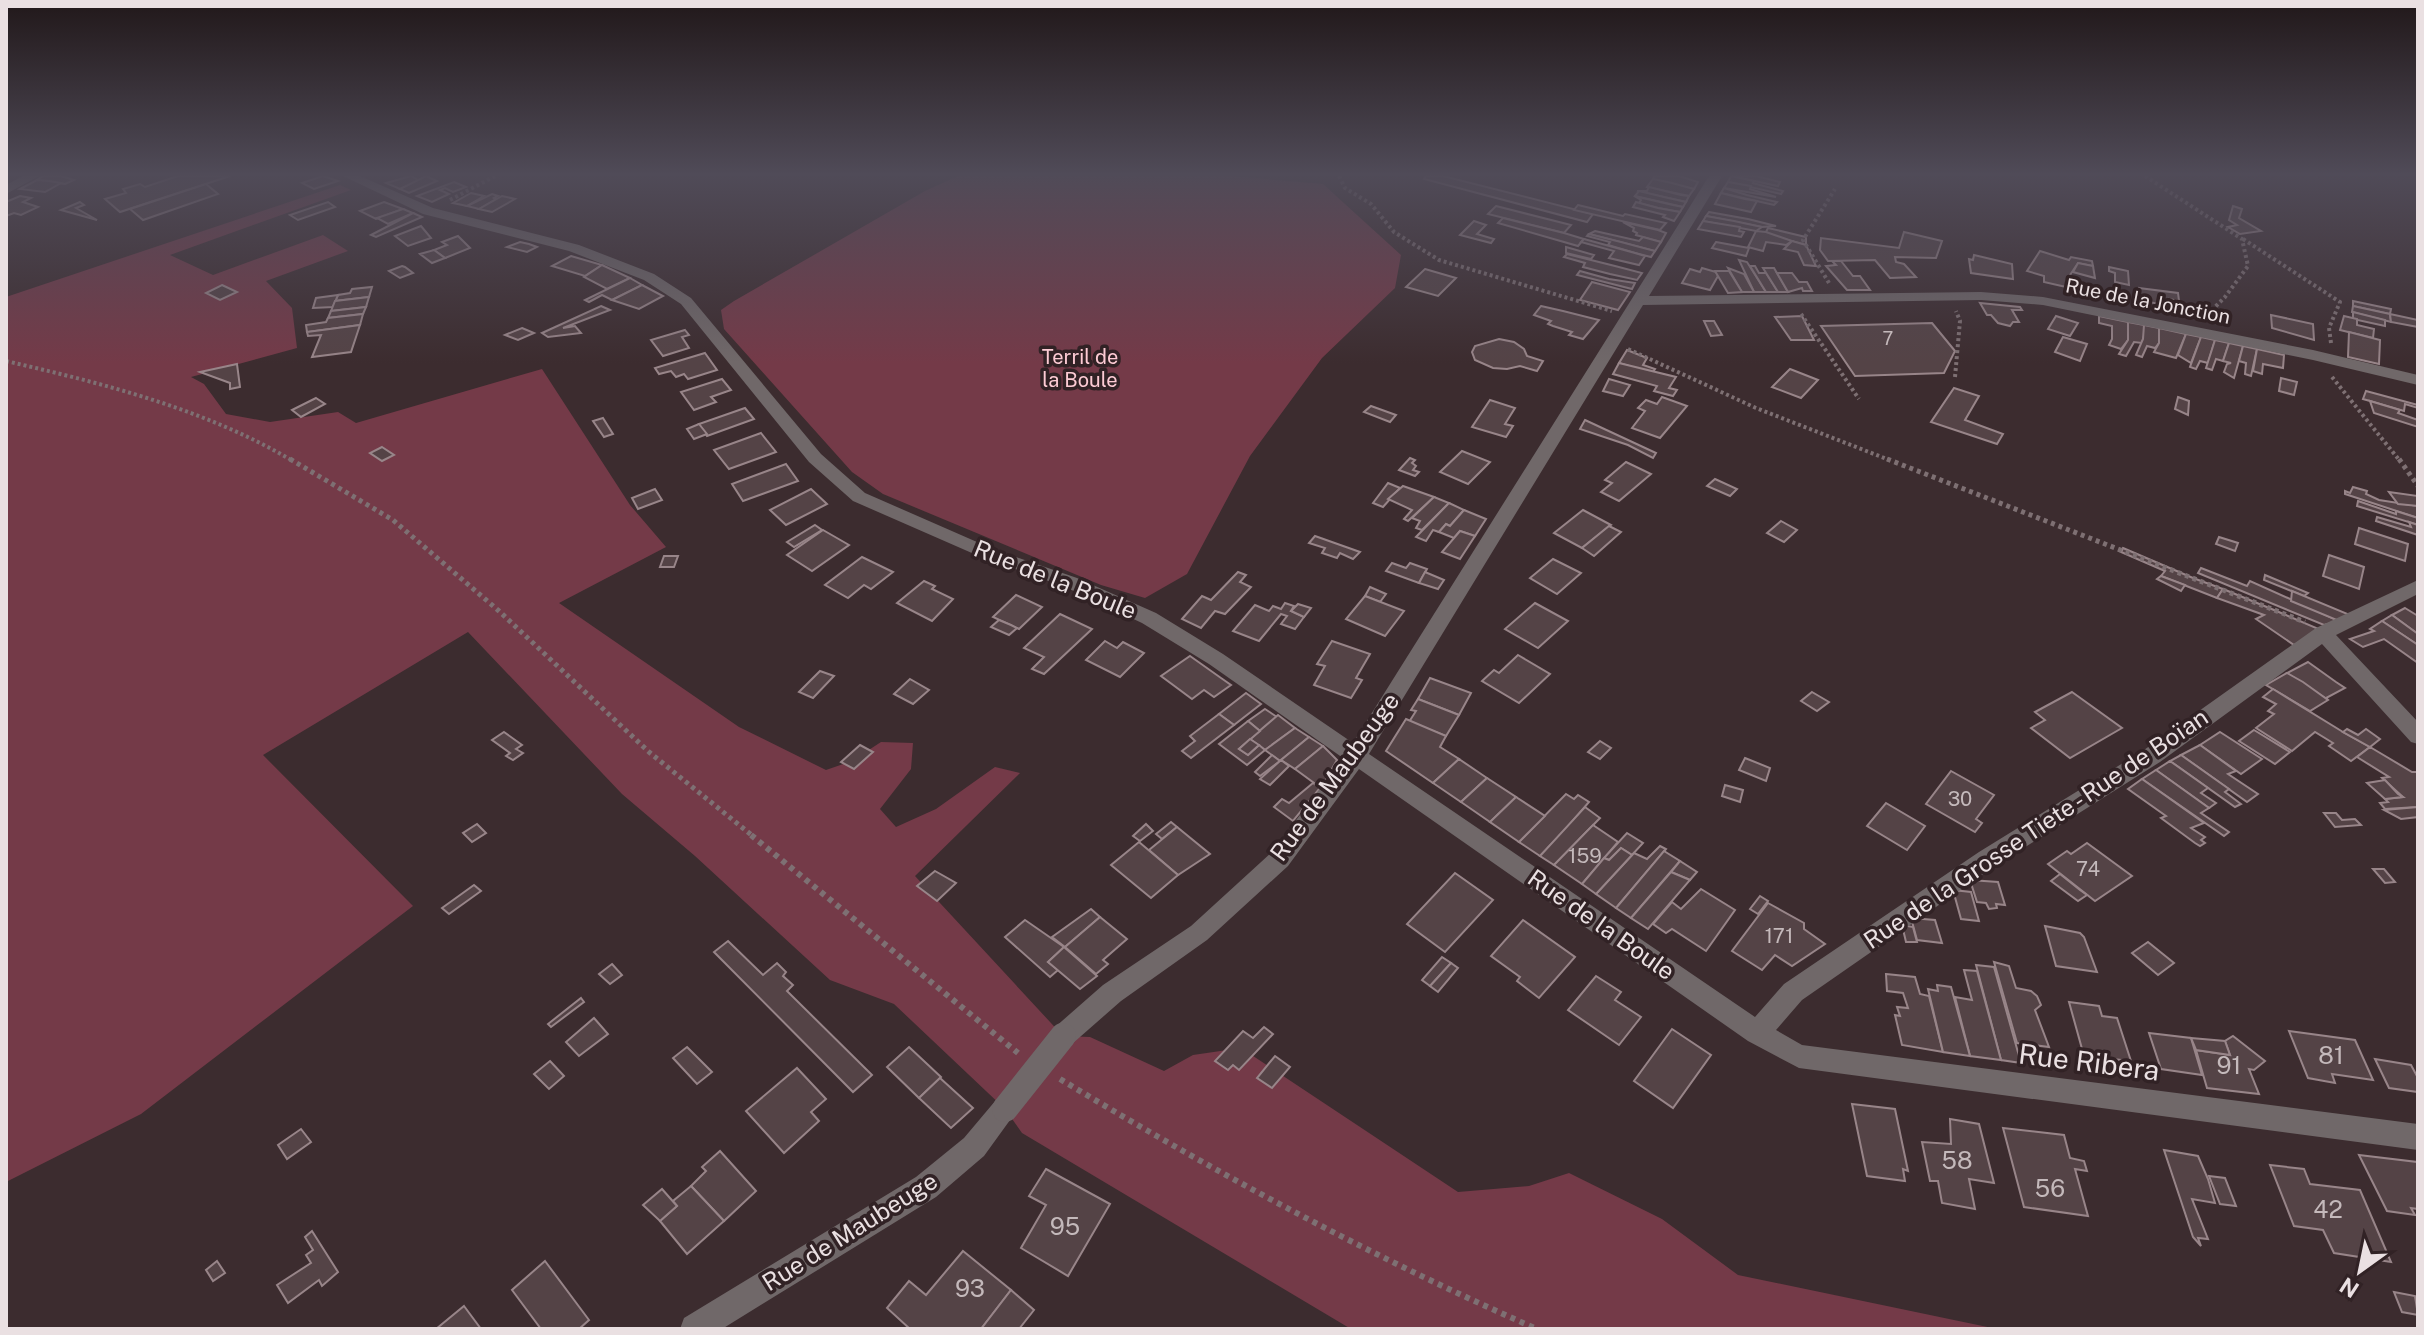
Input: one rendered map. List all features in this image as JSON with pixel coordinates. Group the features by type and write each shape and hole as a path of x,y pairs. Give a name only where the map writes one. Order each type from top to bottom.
{"street":[{"name":"Rue de la Boule","path":"536,238 574,248 649,277 686,301 815,458 859,497 987,553 1070,582 1149,618 1216,659 1357,755 1757,1033"},
{"name":"Rue de Maubeuge","path":"695,1329 926,1187 974,1147 1063,1036 1112,993 1199,933 1280,859 1357,755 1677,238"},
{"name":"Rue de la Jonction","path":"1633,308 1838,297 1949,296 2043,301 2313,355 2418,380"},
{"name":"Rue de la Grosse Tiete - Rue de Boïan","path":"1757,1033 1793,992 1987,859 2152,756 2323,633 2418,586"},
{"path":"2323,633 2418,736"},
{"name":"Rue Ribera","path":"1757,1033 1799,1056 2418,1137"}],"path":[{"path":"1404,238 1439,260 1633,308"},
{"path":"1804,238 1838,297"},
{"path":"2192,330 2225,297 2248,266 2242,239"},
{"path":"2242,239 2340,302 2329,328 2333,360"},
{"path":"1949,296 1960,321 1955,377"},
{"path":"1790,298 1859,399"},
{"path":"1611,343 1643,354 1756,408 2164,566 2312,625 2323,633"},
{"path":"2313,355 2385,439 2418,486"},
{"path":"6,361 93,382 217,423 263,443 393,520 499,611 649,752 902,961 1028,1059"},
{"path":"1053,1075 1196,1160 1435,1286 1537,1329"}],"green space":[{"path":"181,238 217,238 170,255 213,275 314,238 328,238 348,251 266,281 292,308 297,348 191,377 204,384 226,414 270,422 338,412 356,423 542,369 630,505 666,547 559,603 739,727 826,770 852,761 881,742 913,743 911,769 880,809 896,827 936,809 995,767 1020,773 915,876 1063,1036 1090,1037 1164,1071 1193,1055 1241,1048 1458,1192 1529,1186 1569,1173 1662,1219 1738,1275 1997,1329 1351,1329 1022,1133 1005,1109 894,1004 830,980 695,856 622,794 468,632 263,755 413,906 141,1114 6,1182 6,297"},
{"name":"Terril de la Boule","path":"843,238 1383,238 1401,255 1395,288 1322,358 1250,456 1187,574 1145,598 1101,585 883,494 852,472 724,329 721,310"}],"building":[{"path":"398,238 430,238 408,246"},
{"path":"460,238 470,248 445,258 434,250 447,245 442,242"},
{"path":"1473,238 1494,239 1491,243"},
{"path":"1551,238 1584,239 1578,246"},
{"path":"1596,238 1655,251 1651,257 1608,245 1610,242"},
{"path":"1606,238 1639,241 1648,238 1661,242 1655,251"},
{"path":"1752,238 1792,241 1786,245 1766,242 1763,251 1748,247"},
{"path":"1782,238 1806,238 1806,245"},
{"path":"1821,238 1899,248 1902,238 1942,241 1936,258 1895,257 1896,262 1904,264 1916,277 1890,278 1875,260 1828,261 1820,250"},
{"path":"1584,239 1645,256 1639,265 1609,258 1614,251 1581,242"},
{"path":"1792,241 1806,245 1816,266 1804,265 1798,252 1784,249"},
{"path":"520,242 537,247 527,252 507,247"},
{"path":"1716,242 1749,248 1746,256 1712,248"},
{"path":"1566,247 1594,255 1591,259 1566,253"},
{"path":"434,250 445,258 432,263 420,254"},
{"path":"2040,251 2069,260 2071,257 2092,261 2093,266 2078,263 2066,281 2066,287 2044,282 2044,276 2027,271"},
{"path":"1567,254 1642,273 1637,280 1610,274 1583,267 1585,263 1564,257"},
{"path":"1974,255 2012,264 2013,279 1971,273 1969,259 1973,260"},
{"path":"571,256 602,265 585,276 552,266"},
{"path":"1739,260 1747,262 1766,292 1754,292"},
{"path":"1832,261 1841,261 1853,276 1860,276 1870,290 1847,290 1826,266 1836,265"},
{"path":"2078,263 2093,266 2095,278 2073,272"},
{"path":"602,265 630,278 607,289 584,277"},
{"path":"402,266 413,273 400,278 389,271"},
{"path":"1750,266 1755,266 1759,273 1766,273 1778,292 1766,292"},
{"path":"2109,267 2128,271 2129,285 2115,282 2115,273 2109,271"},
{"path":"1702,268 1716,272 1718,276 1710,290 1682,283 1690,269 1700,272"},
{"path":"1728,268 1744,274 1754,292 1742,292"},
{"path":"1763,268 1774,268 1788,292 1778,292"},
{"path":"1425,269 1456,278 1438,296 1406,287"},
{"path":"1580,271 1635,283 1632,289 1577,275"},
{"path":"1715,271 1729,271 1742,292 1728,293"},
{"path":"1777,273 1792,273 1799,282 1807,282 1812,291 1803,291 1802,288 1788,292"},
{"path":"630,278 642,285 612,300 602,295 589,302 585,300"},
{"path":"1592,282 1630,292 1618,310 1580,300"},
{"path":"222,285 237,292 220,300 206,293"},
{"path":"642,285 663,296 639,309 612,300"},
{"path":"372,287 369,297 335,301 338,295 350,293 352,289"},
{"path":"2139,288 2178,293 2179,301 2169,299 2169,303 2164,305 2139,300"},
{"path":"338,295 333,307 313,308 316,298"},
{"path":"369,297 366,307 331,311 335,301"},
{"path":"2353,301 2391,309 2390,314 2353,306"},
{"path":"1980,303 2020,307 2022,310 2012,310 2019,322 2013,322 2010,326 1998,323 1987,315"},
{"path":"601,306 610,310 563,328 575,326 581,333 548,337 542,333"},
{"path":"1541,306 1599,320 1583,339 1569,335 1572,332 1548,324 1551,321 1534,315"},
{"path":"2353,306 2390,314 2391,322 2352,312"},
{"path":"366,307 363,314 328,318 331,311"},
{"path":"2353,312 2385,320 2385,326 2353,319"},
{"path":"363,314 360,325 307,332 306,325 326,322 328,318"},
{"path":"2390,314 2418,320 2418,327 2391,322"},
{"path":"2271,315 2313,324 2314,340 2272,328"},
{"path":"1802,316 1814,340 1791,340 1775,317"},
{"path":"2056,316 2078,323 2070,336 2048,329"},
{"path":"2099,316 2128,322 2128,340 2121,349 2109,345 2112,326 2099,323"},
{"path":"2344,316 2357,319 2357,325 2374,329 2373,338 2340,330"},
{"path":"1704,321 1714,321 1722,335 1711,336"},
{"path":"2128,322 2144,325 2145,332 2142,343 2134,342 2126,356 2119,354 2128,340"},
{"path":"1932,323 1955,351 1944,373 1855,376 1821,326"},
{"path":"360,325 351,352 312,357 321,335 308,336 307,332"},
{"path":"2144,325 2159,328 2159,343 2155,348 2147,346 2142,357 2136,355 2143,339"},
{"path":"522,328 534,333 518,340 505,335"},
{"path":"2159,328 2186,334 2176,358 2154,352 2159,343"},
{"path":"685,330 689,335 682,337 689,348 663,356 651,340"},
{"path":"2349,332 2380,340 2379,364 2348,357"},
{"path":"2186,334 2201,337 2191,363 2178,355"},
{"path":"2063,337 2087,344 2080,361 2055,352"},
{"path":"2201,337 2215,340 2208,363 2200,361 2196,369 2190,367"},
{"path":"1499,339 1514,342 1524,349 1527,356 1543,361 1537,371 1520,366 1493,368 1475,360 1472,352 1475,346"},
{"path":"2215,340 2229,343 2223,361 2216,359 2212,370 2206,368"},
{"path":"2229,343 2243,346 2234,378 2224,372 2227,364 2231,363 2223,361"},
{"path":"2243,346 2257,349 2251,376 2245,374 2246,363 2239,361"},
{"path":"2257,349 2284,355 2283,368 2263,364 2262,374 2253,371"},
{"path":"1627,350 1647,358 1643,365 1655,369 1652,373 1619,363"},
{"path":"705,353 717,370 688,379 684,374 676,377 671,371 659,374 655,368"},
{"path":"1619,363 1676,377 1669,388 1677,390 1673,396 1654,391 1657,386 1613,374"},
{"path":"237,364 240,387 230,389 230,383 200,372"},
{"path":"1790,369 1818,380 1801,398 1772,387"},
{"path":"2281,378 2297,382 2294,395 2279,391"},
{"path":"722,379 731,390 711,397 716,402 694,410 681,392"},
{"path":"1609,379 1630,385 1623,396 1603,391"},
{"path":"1954,388 1979,396 1965,420 2003,434 1997,444 1931,422"},
{"path":"2366,391 2418,405 2418,408 2405,404 2404,411 2363,399"},
{"path":"1662,397 1687,406 1660,438 1632,428 1645,411 1638,408 1646,400 1657,404"},
{"path":"2178,397 2189,401 2188,415 2175,409"},
{"path":"316,398 325,404 301,417 292,410"},
{"path":"1490,400 1515,408 1505,424 1513,426 1506,437 1472,427"},
{"path":"2370,401 2400,410 2398,413 2418,420 2418,427 2374,413"},
{"path":"1371,406 1396,415 1390,422 1364,412"},
{"path":"745,408 754,419 707,436 699,424"},
{"path":"603,418 613,434 604,437 593,421"},
{"path":"1585,420 1656,453 1653,458 1628,445 1580,429"},
{"path":"699,424 707,434 694,439 687,429"},
{"path":"761,433 776,452 729,469 714,450"},
{"path":"382,447 394,455 382,461 370,453"},
{"path":"1462,451 1490,462 1468,484 1440,472"},
{"path":"1410,458 1415,460 1413,470 1419,472 1415,476 1399,470"},
{"path":"1626,462 1651,474 1619,501 1601,492 1612,483 1605,480"},
{"path":"786,464 798,481 743,501 732,484"},
{"path":"1715,479 1737,489 1730,496 1707,486"},
{"path":"1388,483 1400,488 1383,507 1373,503"},
{"path":"1403,486 1434,497 1408,521 1404,519 1412,510 1388,499"},
{"path":"2353,487 2367,491 2366,494 2379,500 2418,506 2418,518 2345,494 2345,491 2350,493"},
{"path":"655,489 662,500 638,509 632,498"},
{"path":"811,489 827,504 786,525 770,510"},
{"path":"2389,492 2418,496 2418,506 2398,504"},
{"path":"1434,497 1449,503 1422,530 1416,528 1420,521 1412,518"},
{"path":"2358,501 2418,518 2418,525 2357,506"},
{"path":"1449,503 1464,510 1450,526 1446,524 1439,532 1433,530 1426,541 1416,537"},
{"path":"1464,510 1486,519 1475,536 1460,531 1454,538 1439,532 1446,524 1450,526"},
{"path":"1583,510 1611,525 1582,548 1554,533"},
{"path":"2377,517 2411,527 2409,522 2418,525 2418,535 2376,521"},
{"path":"1781,521 1797,530 1784,542 1767,533"},
{"path":"815,525 822,530 794,547 787,542"},
{"path":"1609,526 1621,532 1594,556 1582,548"},
{"path":"2359,528 2408,544 2405,561 2355,544"},
{"path":"823,530 849,545 812,571 787,555"},
{"path":"1460,531 1475,536 1460,559 1442,552"},
{"path":"1315,536 1360,552 1353,559 1340,553 1337,558 1322,553 1325,548 1309,543"},
{"path":"2219,537 2238,543 2235,551 2216,544"},
{"path":"2123,548 2223,589 2217,598 2161,576 2165,571 2121,552"},
{"path":"2329,555 2364,567 2359,589 2323,576"},
{"path":"664,556 678,556 674,567 660,567"},
{"path":"862,557 893,572 871,589 864,585 848,598 825,585"},
{"path":"1553,559 1581,573 1557,594 1530,578"},
{"path":"1392,563 1406,568 1410,563 1427,569 1419,583 1386,571"},
{"path":"2201,568 2247,586 2250,581 2339,621 2324,625 2198,573"},
{"path":"1238,572 1246,575 1240,582 1251,587 1225,614 1215,611 1201,628 1182,619 1202,596 1211,600"},
{"path":"1425,572 1444,580 1438,589 1419,583"},
{"path":"2265,575 2308,593 2304,596 2264,580"},
{"path":"2161,576 2185,585 2181,591 2157,579"},
{"path":"924,581 935,586 932,589 953,599 932,621 897,603"},
{"path":"1370,587 1386,594 1380,602 1365,596"},
{"path":"2223,589 2321,630 2294,645 2256,619 2264,615 2217,598"},
{"path":"2292,591 2350,615 2339,621 2291,601"},
{"path":"1016,595 1042,607 1019,629 993,617"},
{"path":"1365,596 1404,611 1385,636 1346,619"},
{"path":"1285,603 1294,606 1291,611 1304,617 1295,629 1281,624 1287,616 1281,614 1259,641 1233,631 1255,605 1269,611 1273,606 1281,609"},
{"path":"1535,603 1568,621 1538,648 1505,629"},
{"path":"1298,604 1311,608 1304,617 1291,611"},
{"path":"2405,608 2418,616 2418,634 2392,615"},
{"path":"1060,614 1092,629 1044,674 1032,669 1044,657 1024,648"},
{"path":"2392,615 2418,634 2418,645 2382,621"},
{"path":"999,620 1017,628 1009,635 991,627"},
{"path":"2382,621 2418,645 2418,663 2384,639 2363,647 2350,639 2374,631 2370,629"},
{"path":"1105,641 1117,648 1123,642 1144,653 1120,677 1086,660"},
{"path":"1332,641 1370,654 1356,678 1362,680 1351,698 1314,685 1325,666 1317,664"},
{"path":"1518,655 1550,674 1519,703 1482,681 1494,670 1499,673"},
{"path":"1190,656 1231,685 1214,697 1204,690 1192,699 1161,676"},
{"path":"2308,662 2345,688 2326,698 2328,700 2287,673"},
{"path":"820,671 834,676 813,698 799,692"},
{"path":"2287,673 2328,700 2310,711 2266,685"},
{"path":"1430,678 1471,693 1459,715 1418,699"},
{"path":"910,679 929,690 913,704 894,694"},
{"path":"2273,689 2370,747 2351,761 2329,746 2333,743 2315,732 2292,751 2256,728 2274,714 2268,711 2276,704 2263,697"},
{"path":"1812,692 1829,702 1817,711 1801,701"},
{"path":"2072,692 2122,728 2070,758 2031,728 2045,720 2035,712"},
{"path":"1246,693 1261,704 1234,725 1219,714"},
{"path":"1418,699 1459,715 1446,736 1409,722 1416,711 1411,710"},
{"path":"1265,709 1277,717 1260,731 1248,721"},
{"path":"1219,714 1234,725 1191,758 1182,751 1195,741 1190,736"},
{"path":"1278,715 1295,728 1265,750 1250,739"},
{"path":"1406,719 1446,736 1440,747 1459,759 1433,783 1386,751"},
{"path":"1248,721 1260,731 1239,749 1248,755 1259,745 1265,750 1247,765 1219,744"},
{"path":"1295,728 1309,737 1280,761 1265,750"},
{"path":"2347,729 2358,735 2366,729 2380,739 2370,747 2343,732"},
{"path":"2254,730 2290,752 2275,764 2239,741"},
{"path":"504,732 522,745 516,749 523,753 513,760 506,756 510,753 492,740"},
{"path":"2220,732 2262,759 2241,774 2200,745"},
{"path":"1309,737 1323,746 1295,769 1281,760"},
{"path":"1250,739 1259,745 1248,755 1239,749"},
{"path":"1600,741 1611,748 1600,759 1588,752"},
{"path":"860,745 873,752 854,769 841,762"},
{"path":"2200,745 2236,771 2228,774 2258,794 2247,802 2181,755"},
{"path":"1323,746 1337,760 1321,788 1295,769"},
{"path":"2370,747 2412,772 2418,772 2418,807 2385,809 2380,803 2388,802 2385,799 2403,797 2382,778 2389,777 2357,757"},
{"path":"1272,755 1280,761 1260,776 1255,772"},
{"path":"2181,755 2229,789 2225,792 2241,804 2235,807 2170,761"},
{"path":"1745,758 1770,768 1766,781 1739,770"},
{"path":"1459,759 1487,778 1461,802 1433,783"},
{"path":"1281,760 1289,766 1270,785 1260,779"},
{"path":"2170,761 2208,788 2201,793 2216,803 2209,808 2156,770"},
{"path":"2156,770 2209,808 2201,813 2229,832 2224,836 2142,779"},
{"path":"1951,771 1994,795 1976,819 1982,823 1975,832 1926,804"},
{"path":"1487,778 1516,797 1490,822 1461,802"},
{"path":"2142,779 2204,823 2191,828 2205,837 2201,840 2205,843 2200,846 2195,843 2161,818 2166,816 2128,789"},
{"path":"2385,780 2403,797 2385,799 2367,783"},
{"path":"1313,783 1320,788 1293,821 1274,807 1282,799 1289,803"},
{"path":"1725,785 1743,790 1740,802 1722,796"},
{"path":"1566,794 1574,799 1578,795 1589,802 1540,856 1519,842"},
{"path":"1516,797 1545,816 1519,842 1490,822"},
{"path":"1886,803 1925,826 1907,850 1867,826"},
{"path":"1585,807 1600,818 1554,865 1540,856"},
{"path":"2418,807 2418,817 2401,819 2384,810"},
{"path":"2324,813 2336,813 2342,820 2355,819 2361,825 2335,827"},
{"path":"1171,822 1177,827 1162,839 1156,834"},
{"path":"477,824 486,833 472,842 463,833"},
{"path":"1146,824 1153,831 1140,841 1133,836"},
{"path":"1593,825 1618,842 1582,884 1554,865"},
{"path":"1177,827 1210,854 1178,875 1149,850"},
{"path":"1627,833 1643,843 1632,855 1621,848 1609,860 1604,858"},
{"path":"1139,842 1178,875 1151,898 1111,865"},
{"path":"2087,843 2132,876 2095,901 2048,864 2067,851 2071,854"},
{"path":"1660,846 1666,849 1616,908 1596,894 1634,853 1647,859"},
{"path":"1621,848 1632,855 1596,894 1582,884 1604,858 1609,860"},
{"path":"1664,851 1680,861 1631,918 1616,908"},
{"path":"1680,861 1697,872 1690,880 1671,872"},
{"path":"2373,869 2384,869 2395,882 2385,883"},
{"path":"935,871 956,883 937,901 917,886"},
{"path":"1671,872 1690,880 1648,929 1631,918"},
{"path":"1455,873 1493,900 1445,952 1407,924"},
{"path":"2060,874 2087,895 2078,901 2051,881"},
{"path":"1970,880 1998,882 2005,905 1996,904 1997,908 1989,909 1986,903 1977,902"},
{"path":"474,885 481,891 449,914 442,908"},
{"path":"1701,889 1735,910 1706,951 1672,929 1666,933 1653,924 1672,902 1681,909"},
{"path":"1953,890 1971,892 1979,921 1961,919"},
{"path":"1760,896 1768,901 1758,914 1750,909"},
{"path":"1768,903 1804,923 1804,929 1825,944 1792,966 1775,955 1762,970 1732,951"},
{"path":"1091,909 1100,917 1065,947 1052,937"},
{"path":"1100,917 1127,939 1103,960 1108,964 1096,974 1065,947"},
{"path":"1911,918 1935,920 1942,943 1917,940"},
{"path":"1025,920 1064,947 1048,962 1058,970 1050,977 1005,937"},
{"path":"1523,920 1575,957 1539,998 1517,981 1520,977 1491,956"},
{"path":"1902,925 1913,927 1917,942 1906,942"},
{"path":"2045,926 2080,933 2097,972 2056,966"},
{"path":"728,941 763,975 777,963 786,972 783,976 793,985 787,991 872,1075 853,1092 714,952"},
{"path":"2148,942 2174,963 2158,975 2132,953"},
{"path":"1064,947 1097,976 1080,989 1048,962"},
{"path":"1442,957 1451,963 1430,986 1422,980"},
{"path":"1994,962 2009,966 2016,988 2031,991 2037,996 2041,1005 2035,1010 2049,1047 2017,1043"},
{"path":"1451,963 1458,968 1438,992 1430,986"},
{"path":"612,964 622,975 610,984 599,974"},
{"path":"1976,965 1994,967 2021,1063 2001,1060"},
{"path":"1964,970 1977,971 2001,1060 1970,1056 1955,997 1972,1000"},
{"path":"1886,974 1915,977 1920,994 1929,996 1943,1052 1902,1045 1895,1015 1900,1016 1897,1007 1908,1008 1903,993 1887,991"},
{"path":"1596,976 1621,992 1615,1000 1641,1017 1619,1045 1568,1010"},
{"path":"1937,985 1951,987 1970,1056 1943,1052 1928,989 1938,991"},
{"path":"581,998 584,1002 551,1027 548,1024"},
{"path":"2069,1002 2099,1006 2102,1016 2117,1018 2131,1061 2084,1056"},
{"path":"594,1018 608,1034 579,1056 566,1042"},
{"path":"1264,1027 1273,1034 1239,1070 1233,1065 1228,1070 1215,1061 1243,1031 1253,1038"},
{"path":"1672,1029 1711,1055 1673,1108 1634,1081"},
{"path":"2289,1031 2355,1040 2373,1080 2332,1074 2335,1083 2308,1078"},
{"path":"2149,1033 2191,1038 2202,1075 2161,1069"},
{"path":"2233,1036 2265,1061 2254,1070 2249,1069 2259,1094 2207,1088 2196,1050 2230,1055 2225,1041"},
{"path":"2191,1038 2225,1041 2230,1055 2196,1050"},
{"path":"687,1047 712,1072 697,1084 673,1058"},
{"path":"909,1047 941,1077 919,1098 887,1067"},
{"path":"1275,1056 1290,1067 1272,1088 1257,1078"},
{"path":"2375,1059 2411,1065 2418,1078 2418,1092 2389,1088"},
{"path":"550,1061 564,1076 549,1089 534,1074"},
{"path":"797,1068 826,1099 811,1112 819,1121 784,1153 746,1111"},
{"path":"940,1078 973,1108 951,1128 919,1098"},
{"path":"1852,1104 1895,1109 1908,1171 1903,1169 1905,1181 1867,1176"},
{"path":"1950,1119 1979,1124 1994,1183 1969,1179 1975,1209 1942,1203 1938,1181 1930,1181 1922,1142 1951,1144"},
{"path":"2003,1128 2064,1135 2070,1158 2084,1161 2087,1171 2075,1169 2088,1216 2024,1207"},
{"path":"301,1129 311,1142 287,1159 278,1145"},
{"path":"2164,1150 2198,1156 2208,1179 2215,1203 2192,1199 2208,1239 2198,1238 2201,1246 2193,1237"},
{"path":"720,1151 756,1191 724,1221 691,1186 706,1171 702,1167"},
{"path":"2359,1155 2417,1162 2418,1209 2411,1208 2415,1215 2387,1211"},
{"path":"2270,1165 2304,1169 2310,1184 2360,1190 2391,1262 2334,1253 2323,1230 2294,1226"},
{"path":"1046,1169 1110,1204 1068,1276 1021,1248 1046,1205 1029,1196"},
{"path":"2209,1176 2225,1178 2236,1206 2220,1204"},
{"path":"691,1186 724,1221 687,1254 660,1221 677,1206 673,1201"},
{"path":"662,1189 677,1206 660,1221 643,1205"},
{"path":"312,1231 338,1272 322,1286 319,1280 288,1303 277,1285 311,1263 306,1255 313,1250 305,1237"},
{"path":"963,1251 1011,1290 981,1329 910,1329 887,1308 909,1281 926,1295"},
{"path":"217,1261 225,1273 213,1281 206,1270"},
{"path":"545,1261 589,1320 579,1329 541,1329 512,1290"},
{"path":"1011,1290 1034,1310 1019,1329 981,1329"},
{"path":"2394,1292 2415,1296 2418,1315 2402,1312"},
{"path":"464,1306 481,1329 436,1329"}]}
